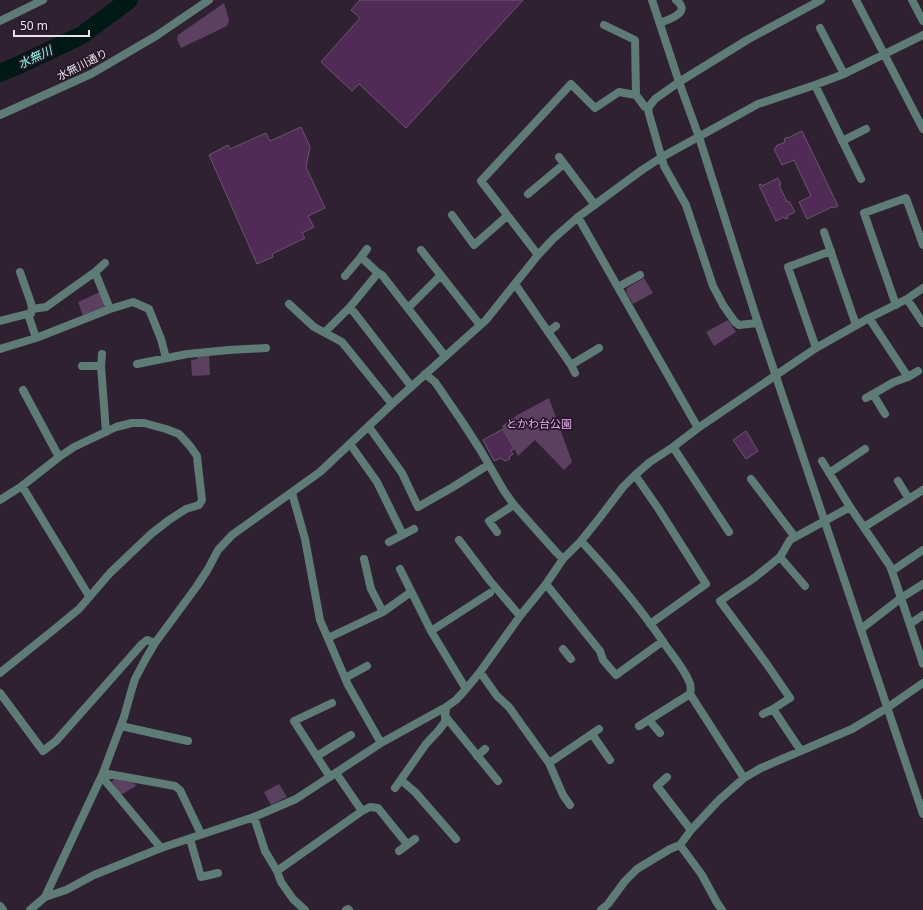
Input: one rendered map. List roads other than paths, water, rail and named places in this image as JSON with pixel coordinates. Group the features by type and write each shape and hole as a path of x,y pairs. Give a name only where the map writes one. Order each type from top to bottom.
{"street":[{"path":"0,21 42,0"},
{"name":"水無川通り","path":"0,115 91,74 156,36 209,0"},
{"path":"652,0 699,137 758,323 923,814"},
{"path":"660,23 672,18 681,11 682,7 676,0"},
{"path":"801,0 806,8"},
{"path":"648,108 655,99 679,82 747,40 821,0"},
{"path":"856,0 923,129"},
{"path":"912,0 923,21"},
{"path":"604,25 634,40 636,95 645,107 648,108 664,166 686,205 713,286 735,322 739,324 758,323"},
{"path":"820,28 844,74"},
{"path":"45,897 103,775 121,726 135,679 155,642 197,586 218,550 232,535 320,472 392,404 486,320 538,255 553,239 578,217 642,170 662,157 758,104 844,74 923,35"},
{"path":"538,255 481,181 571,84 596,108 619,92 636,95"},
{"path":"815,85 861,180"},
{"path":"842,141 866,129"},
{"path":"528,194 537,187 562,160 596,205"},
{"path":"531,180 537,187"},
{"path":"896,305 864,213 906,198 923,245"},
{"path":"452,215 474,245 507,216"},
{"path":"578,217 698,428"},
{"path":"824,232 856,325"},
{"path":"344,276 367,249"},
{"path":"421,250 480,325"},
{"path":"816,348 788,267 831,251"},
{"path":"361,257 382,275 445,356"},
{"path":"0,322 46,307 95,272 105,263"},
{"path":"20,272 31,303 29,317 36,338"},
{"path":"95,272 110,309"},
{"path":"325,332 350,307 378,273"},
{"path":"408,308 441,275"},
{"path":"618,287 640,276"},
{"path":"515,284 575,373"},
{"path":"30,910 45,897 66,890 94,875 161,848 254,817 296,799 381,743 446,707 456,700 480,672 563,559 581,541 602,516 623,487 635,475 650,462 698,428 816,348 868,318 907,299 923,288"},
{"path":"907,299 923,323"},
{"path":"0,349 36,338 110,309 133,302 149,309 161,339 166,358"},
{"path":"289,304 314,327 342,342 392,404"},
{"path":"350,307 412,386"},
{"path":"868,318 908,377"},
{"path":"548,332 556,326"},
{"path":"137,364 187,354 266,348"},
{"path":"571,365 599,348"},
{"path":"102,354 101,366 106,432"},
{"path":"82,366 101,366"},
{"path":"886,414 870,396 894,382 908,377 918,371"},
{"path":"425,374 435,382 481,451 488,465 514,505 563,559"},
{"path":"24,390 59,457"},
{"path":"0,673 79,609 110,573 151,534 186,509 199,505 202,500 196,456 190,446 178,434 144,423 132,423 116,427 74,447 9,495 2,496"},
{"path":"369,427 402,473 418,507 488,465"},
{"path":"350,444 377,482 402,535"},
{"path":"673,447 729,532"},
{"path":"829,473 865,449"},
{"path":"822,461 850,507 890,566 923,664"},
{"path":"635,475 658,508 706,584 650,624"},
{"path":"751,479 795,537"},
{"path":"898,481 909,499"},
{"path":"22,486 89,596"},
{"path":"864,527 923,490"},
{"path":"292,493 305,539 320,620 345,678 381,743"},
{"path":"497,532 489,522 514,505"},
{"path":"763,714 790,698 766,663 720,602 780,557 790,540 850,507"},
{"path":"389,542 414,529"},
{"path":"459,540 490,581 520,616"},
{"path":"581,541 604,566 663,641 689,680 691,690 690,694 744,778"},
{"path":"892,571 923,550"},
{"path":"780,557 804,586"},
{"path":"364,559 371,589 383,612"},
{"path":"400,570 432,632 466,689"},
{"path":"546,584 600,651 603,660 616,675 663,641"},
{"path":"861,629 901,598 923,584"},
{"path":"328,638 383,612 411,592"},
{"path":"432,632 490,593"},
{"path":"910,624 923,616"},
{"path":"0,693 43,751 56,741 142,644 147,640 155,642"},
{"path":"563,649 571,660"},
{"path":"345,678 367,666"},
{"path":"480,672 497,696 509,706 549,763 563,795 570,804"},
{"path":"601,910 608,904 624,881 637,869 670,849 680,845 719,800 744,778 761,768 852,729 887,708 923,683"},
{"path":"639,726 690,694"},
{"path":"332,703 294,721 317,756 362,811"},
{"path":"395,788 426,744 445,722 446,707"},
{"path":"773,709 801,751"},
{"path":"445,716 498,782"},
{"path":"649,720 660,733"},
{"path":"121,726 188,741"},
{"path":"549,763 596,732 610,760"},
{"path":"317,756 351,735"},
{"path":"477,756 485,749"},
{"path":"103,775 176,786 180,790 201,834"},
{"path":"103,775 161,848"},
{"path":"667,777 657,786 692,830"},
{"path":"401,780 414,792 456,839"},
{"path":"277,871 362,811 370,807 378,808 407,844"},
{"path":"254,817 266,851 282,882 293,899 305,910"},
{"path":"190,839 201,877 218,873"},
{"path":"399,851 415,839"},
{"path":"680,845 702,875 716,902 722,910"},
{"path":"0,906 3,910"}],"waterway":[{"name":"水無川","path":"0,73 82,35 129,0"}],"park label":[{"name":"とかわ台公園","path":"539,423"}]}
